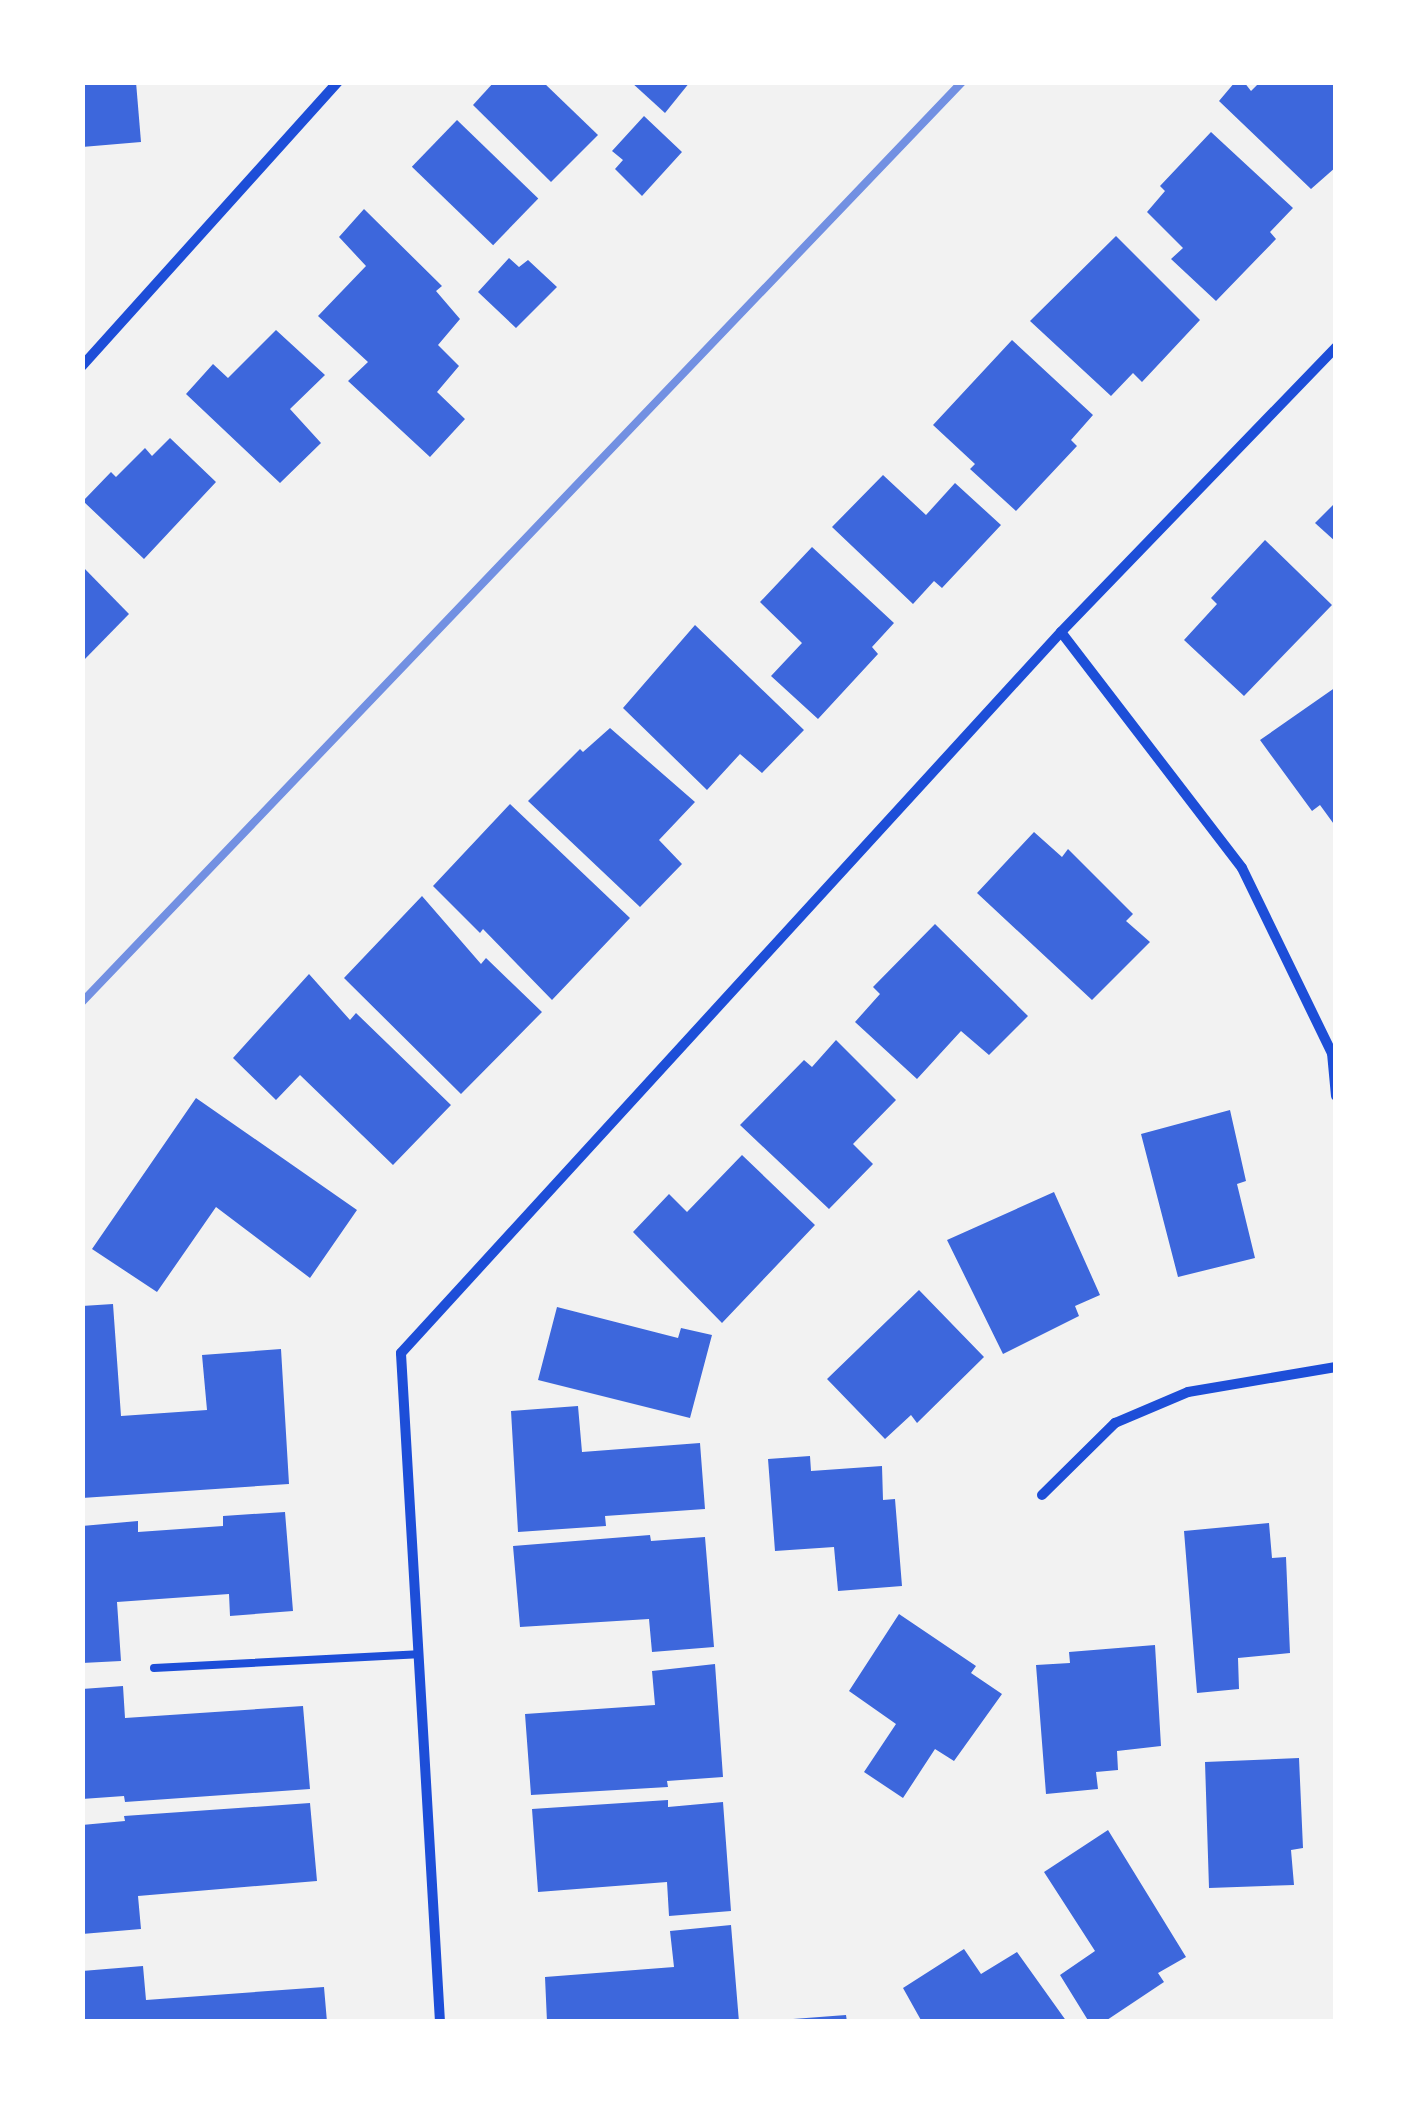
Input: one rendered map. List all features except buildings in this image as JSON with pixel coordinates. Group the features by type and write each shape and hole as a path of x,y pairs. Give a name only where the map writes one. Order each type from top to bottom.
{"street":[{"path":"82,366 338,82"},
{"path":"440,2022 401,1354 1061,632 1336,347"},
{"path":"1061,632 1242,868 1332,1053 1336,1096"},
{"path":"1042,1495 1114,1423 1188,1392 1336,1367"}],"lane":[{"path":"154,1668 418,1654"}],"railway":[{"path":"82,1002 962,82"}]}
